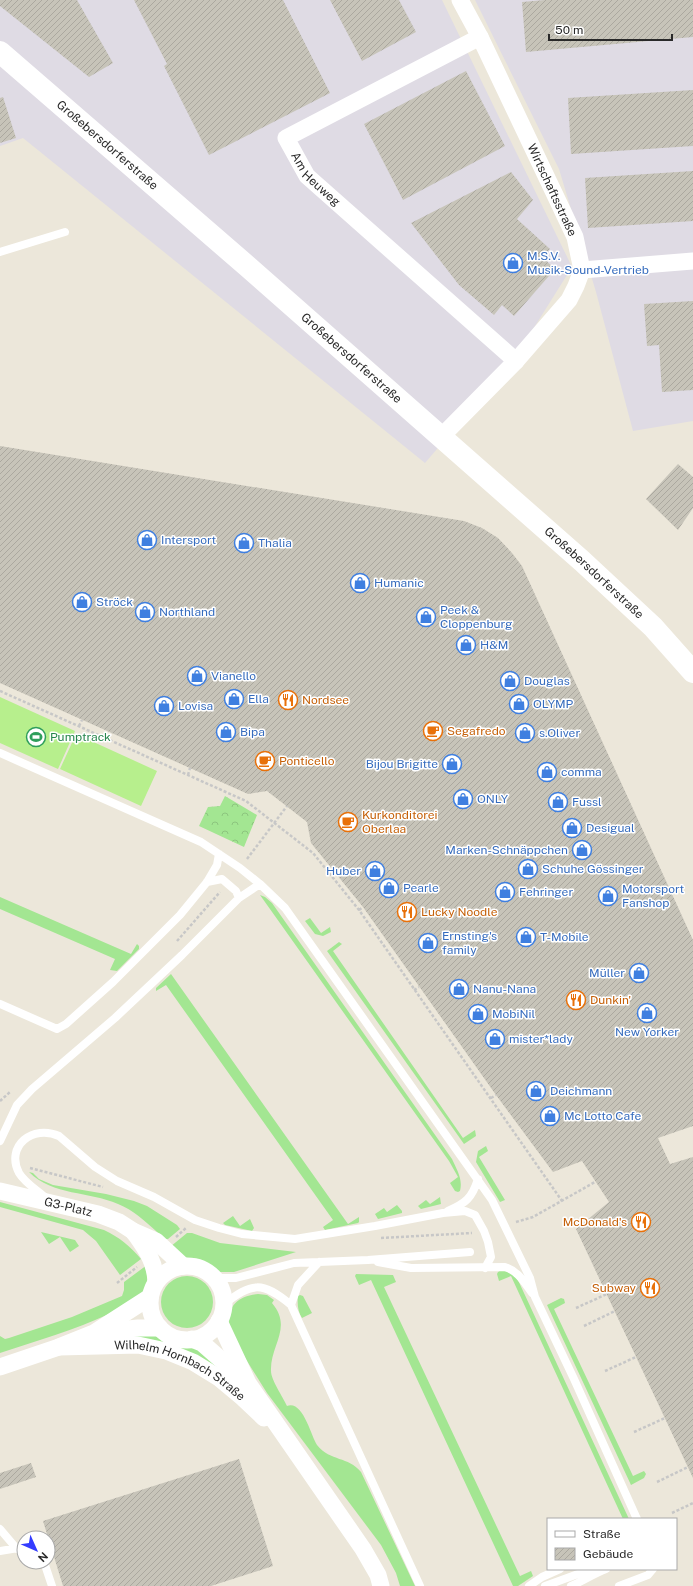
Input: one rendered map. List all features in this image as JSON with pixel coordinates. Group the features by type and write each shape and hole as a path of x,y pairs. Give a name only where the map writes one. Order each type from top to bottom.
{"street":[{"name":"Wirtschaftsstraße","path":"460,0 480,37 575,237 582,270"},
{"name":"Am Heuweg","path":"480,37 286,138 307,176 516,361"},
{"name":"Großebersdorferstraße","path":"0,52 582,561 653,627 693,672"},
{"path":"441,437 516,361 569,300 582,270 693,261"},
{"name":"G3-Platz","path":"0,1191 98,1214 119,1222 133,1231 156,1241 183,1266"},
{"name":"G3-Platz","path":"133,1231 151,1257 156,1272 153,1289"},
{"path":"183,1266 197,1267 214,1278 220,1286 223,1294 221,1313 208,1333 192,1339 174,1337 160,1328 153,1317 150,1308 153,1289 164,1274 172,1269 183,1266"},
{"name":"Wilhelm Hornbach Straße","path":"0,1367 59,1347 94,1333 153,1289"},
{"name":"Wilhelm Hornbach Straße","path":"221,1313 248,1384"},
{"name":"Wilhelm Hornbach Straße","path":"94,1333 138,1328 160,1328"},
{"name":"Wilhelm Hornbach Straße","path":"192,1339 202,1343 248,1384 363,1549 378,1575 382,1586"},
{"name":"Wilhelm Hornbach Straße","path":"59,1347 138,1345 166,1351 193,1362 218,1378 243,1398 255,1411 284,1434"}],"lane":[{"path":"0,252 65,232"},
{"path":"0,753 201,842 240,868 260,884 285,908 492,1200 530,1278 536,1297 637,1518"},
{"path":"0,1004 57,1029 66,1024 113,982 180,915 207,882 217,865 219,854"},
{"path":"207,882 222,879 236,891 239,898"},
{"path":"0,1141 17,1105 32,1089 87,1043 146,990 239,898 260,884"},
{"path":"51,1202 22,1177 16,1165 16,1154 23,1141 29,1135 36,1132 52,1132 59,1136 95,1167 117,1181 154,1197 195,1220 242,1234 295,1239 354,1230 443,1213 465,1211 474,1216 484,1231 488,1242 490,1257 485,1268"},
{"path":"443,1213 457,1206 474,1193 478,1179"},
{"path":"214,1278 236,1278 294,1263 368,1260 470,1252"},
{"path":"368,1260 411,1268 505,1267 513,1270 520,1276 536,1297"},
{"path":"291,1305 298,1285 319,1262"},
{"path":"221,1313 240,1292 250,1288 264,1288 276,1293 291,1305 420,1586"},
{"path":"0,1529 16,1544"},
{"path":"0,1551 16,1549"},
{"path":"47,1570 52,1586"},
{"path":"529,1586 542,1577 558,1570"},
{"path":"571,1586 604,1570"},
{"path":"619,1586 648,1575 652,1570"},
{"path":"545,1586 578,1574 594,1574"}],"path":[{"path":"0,691 246,801 313,853 359,910 562,1201"},
{"path":"79,726 82,720"},
{"path":"188,775 190,768"},
{"path":"359,910 363,907"},
{"path":"414,990 419,987"},
{"path":"491,1098 496,1095"},
{"path":"16,1165 109,1189"},
{"path":"504,1225 533,1217 595,1182"},
{"path":"182,1223 188,1226"},
{"path":"374,1239 484,1231"},
{"path":"576,1308 607,1294"},
{"path":"584,1326 615,1311"},
{"path":"605,1371 636,1357"},
{"path":"634,1432 664,1418"},
{"path":"657,1482 688,1467"},
{"path":"672,1513 693,1503"}],"shaded area":[{"path":"0,0 442,0 572,267 515,358 425,463 23,138 0,146"},
{"path":"475,0 693,0 693,421 633,431 596,292 559,169"}],"green space":[{"name":"Pumptrack","path":"0,697 75,731 58,769 0,743"},
{"path":"76,734 157,771 141,806 60,769"},
{"path":"225,796 257,815 244,847 199,826 208,807 220,806"},
{"path":"260,895 272,903 452,1159 458,1171 461,1182 460,1191 455,1191 450,1183 458,1177 449,1161"},
{"path":"0,897 131,954 137,944 139,949 117,971 110,970 115,959 0,909"},
{"path":"310,918 321,933 330,927 331,932 323,936 315,934 305,921"},
{"path":"339,942 342,944 333,951 463,1138 475,1130 476,1136 464,1144 327,951"},
{"path":"171,974 348,1224 359,1217 358,1223 325,1230 323,1227 333,1220 166,985 156,991 156,988"},
{"path":"486,1146 488,1151 479,1157 505,1200 500,1202 476,1162 478,1151"},
{"path":"29,1172 33,1173 39,1179 53,1185 106,1194 134,1201 147,1206 177,1225 180,1229 168,1239 165,1239 138,1216 123,1206 107,1200 60,1189 39,1180"},
{"path":"440,1197 441,1204 421,1209 418,1206 426,1200 430,1204"},
{"path":"0,1202 104,1230 124,1242 141,1259 120,1275 96,1241 83,1230 0,1207"},
{"path":"397,1205 402,1213 378,1219 375,1214 384,1208 387,1212"},
{"path":"233,1216 240,1226 250,1219 254,1228 252,1231 225,1225 223,1223"},
{"path":"41,1232 75,1240 79,1246 70,1252 60,1237 49,1244"},
{"path":"187,1233 192,1233 220,1243 296,1252 234,1272 219,1272 207,1265 184,1258 170,1247"},
{"path":"147,1265 148,1280 145,1290 142,1295 131,1305 42,1340 0,1353 0,1336 5,1339 9,1338 72,1317 122,1296 124,1282"},
{"path":"501,1270 511,1273 517,1278 629,1518 623,1518 511,1276 499,1281 497,1274"},
{"path":"356,1274 393,1275 396,1282 384,1287 520,1576 531,1571 533,1576 518,1586 513,1586 371,1280 359,1285 355,1276"},
{"path":"187,1276 197,1278 205,1284 211,1292 213,1302 211,1312 205,1320 197,1326 187,1328 177,1326 169,1320 163,1312 161,1302 163,1292 169,1284 177,1278"},
{"path":"249,1295 267,1295 274,1300 272,1303 278,1312 281,1321 281,1329 274,1353 271,1371 273,1379 287,1406 298,1408 302,1413 317,1445 322,1450 334,1457 351,1463 361,1472 415,1586 400,1586 396,1573 381,1545 267,1393 232,1337 229,1329 229,1314 232,1308 236,1302 242,1298"},
{"path":"298,1296 303,1296 312,1313 302,1318 298,1305"},
{"path":"561,1298 564,1299 565,1303 554,1309 633,1476 644,1471 646,1474 644,1478 631,1485 547,1305"},
{"path":"142,1333 158,1336 181,1345 192,1346 202,1351 221,1370 119,1337"}],"building":[{"path":"0,0 77,0 113,63 89,77 0,6"},
{"path":"134,0 283,0 330,93 209,155 164,66 167,64"},
{"path":"330,0 399,0 416,32 362,61"},
{"path":"545,0 693,0 693,37 526,52 522,2"},
{"path":"466,71 505,146 403,200 364,124"},
{"path":"693,90 693,146 571,154 568,98"},
{"path":"3,97 16,138 0,143 0,98"},
{"path":"693,171 693,221 588,228 585,178"},
{"path":"511,172 533,200 517,219 550,249 542,257 555,269 514,316 502,305 494,315 459,285 411,223"},
{"path":"693,301 693,390 662,392 659,345 647,346 644,304"},
{"path":"0,446 464,521 482,528 498,538 522,566 693,940 693,1126 658,1138 670,1164 693,1157 693,1478 576,1229 609,1202 582,1161 553,1172 496,1095 363,907 311,843 307,822 267,791 248,794 0,683"},
{"path":"678,464 693,477 693,508 678,530 646,499"},
{"path":"239,1459 273,1566 211,1586 63,1586 56,1563 56,1530 46,1530 43,1521"},
{"path":"31,1463 36,1477 0,1489 0,1473"}],"place":[{"name":"M.S.V. Musik-Sound-Vertrieb","path":"513,263"},
{"name":"Intersport","path":"147,540"},
{"name":"Thalia","path":"244,543"},
{"name":"Humanic","path":"360,583"},
{"name":"Ströck","path":"82,602"},
{"name":"Northland","path":"145,612"},
{"name":"Peek & Cloppenburg","path":"426,617"},
{"name":"H&M","path":"466,645"},
{"name":"Vianello","path":"197,676"},
{"name":"Douglas","path":"510,681"},
{"name":"Ella","path":"234,699"},
{"name":"Nordsee","path":"288,700"},
{"name":"OLYMP","path":"519,704"},
{"name":"Lovisa","path":"164,706"},
{"name":"Segafredo","path":"433,731"},
{"name":"Bipa","path":"226,732"},
{"name":"s.Oliver","path":"525,733"},
{"name":"Pumptrack","path":"36,737"},
{"name":"Ponticello","path":"265,761"},
{"name":"Bijou Brigitte","path":"452,764"},
{"name":"comma","path":"547,772"},
{"name":"ONLY","path":"463,799"},
{"name":"Fussl","path":"558,802"},
{"name":"Kurkonditorei Oberlaa","path":"348,822"},
{"name":"Desigual","path":"572,828"},
{"name":"Marken-Schnäppchen","path":"582,850"},
{"name":"Schuhe Gössinger","path":"528,869"},
{"name":"Huber","path":"375,871"},
{"name":"Pearle","path":"389,888"},
{"name":"Fehringer","path":"505,892"},
{"name":"Motorsport Fanshop","path":"608,896"},
{"name":"Lucky Noodle","path":"407,912"},
{"name":"T-Mobile","path":"526,937"},
{"name":"Ernsting's family","path":"428,943"},
{"name":"Müller","path":"639,973"},
{"name":"Nanu-Nana","path":"459,989"},
{"name":"Dunkin'","path":"576,1000"},
{"name":"New Yorker","path":"647,1013"},
{"name":"MobiNil","path":"478,1014"},
{"name":"mister*lady","path":"495,1039"},
{"name":"Deichmann","path":"536,1091"},
{"name":"Mc Lotto Cafe","path":"550,1116"},
{"name":"McDonald's","path":"641,1222"},
{"name":"Subway","path":"650,1288"}]}
